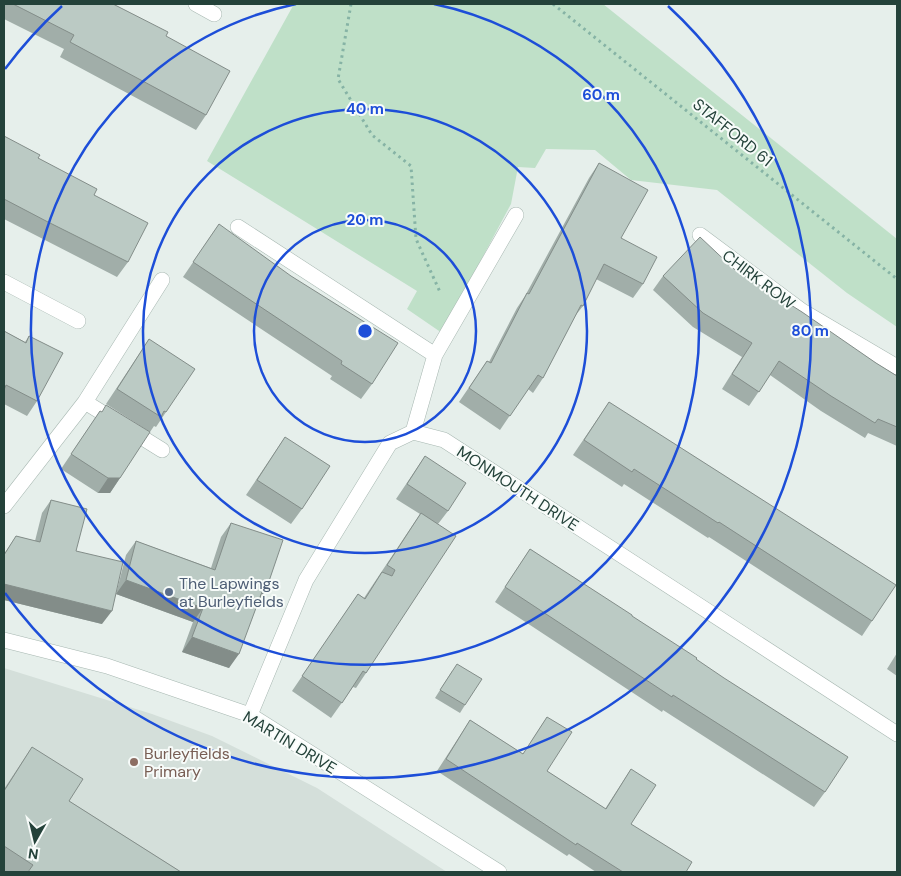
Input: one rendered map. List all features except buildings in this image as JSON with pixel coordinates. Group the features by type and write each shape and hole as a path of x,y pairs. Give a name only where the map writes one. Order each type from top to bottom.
{"street":[{"path":"196,4 214,14"},
{"path":"250,715 306,580 390,443 413,432 435,355 516,215"},
{"path":"238,227 435,355"},
{"name":"CHIRK ROW","path":"700,235 802,311 897,367"},
{"path":"4,506 85,402 162,280"},
{"path":"4,282 78,321"},
{"path":"85,402 162,450"},
{"name":"MONMOUTH DRIVE","path":"413,432 444,440 897,734"},
{"name":"MARTIN DRIVE","path":"4,640 107,666 250,715 499,872"}],"path":[{"path":"351,4 338,79 372,135 411,166 416,239 454,324"},
{"name":"STAFFORD 61","path":"553,4 897,279"}],"shaded area":[{"name":"Burleyfields Primary","path":"4,668 152,714 212,736 317,788 447,872 4,872"}],"green space":[{"path":"294,4 603,4 897,239 897,327 847,293 717,190 631,180 595,150 546,149 535,168 518,167 511,204 442,333 407,309 417,291 207,161"}],"place":[{"name":"The Lapwings at Burleyfields","path":"169,592"},
{"name":"Burleyfields Primary","path":"134,762"}]}
